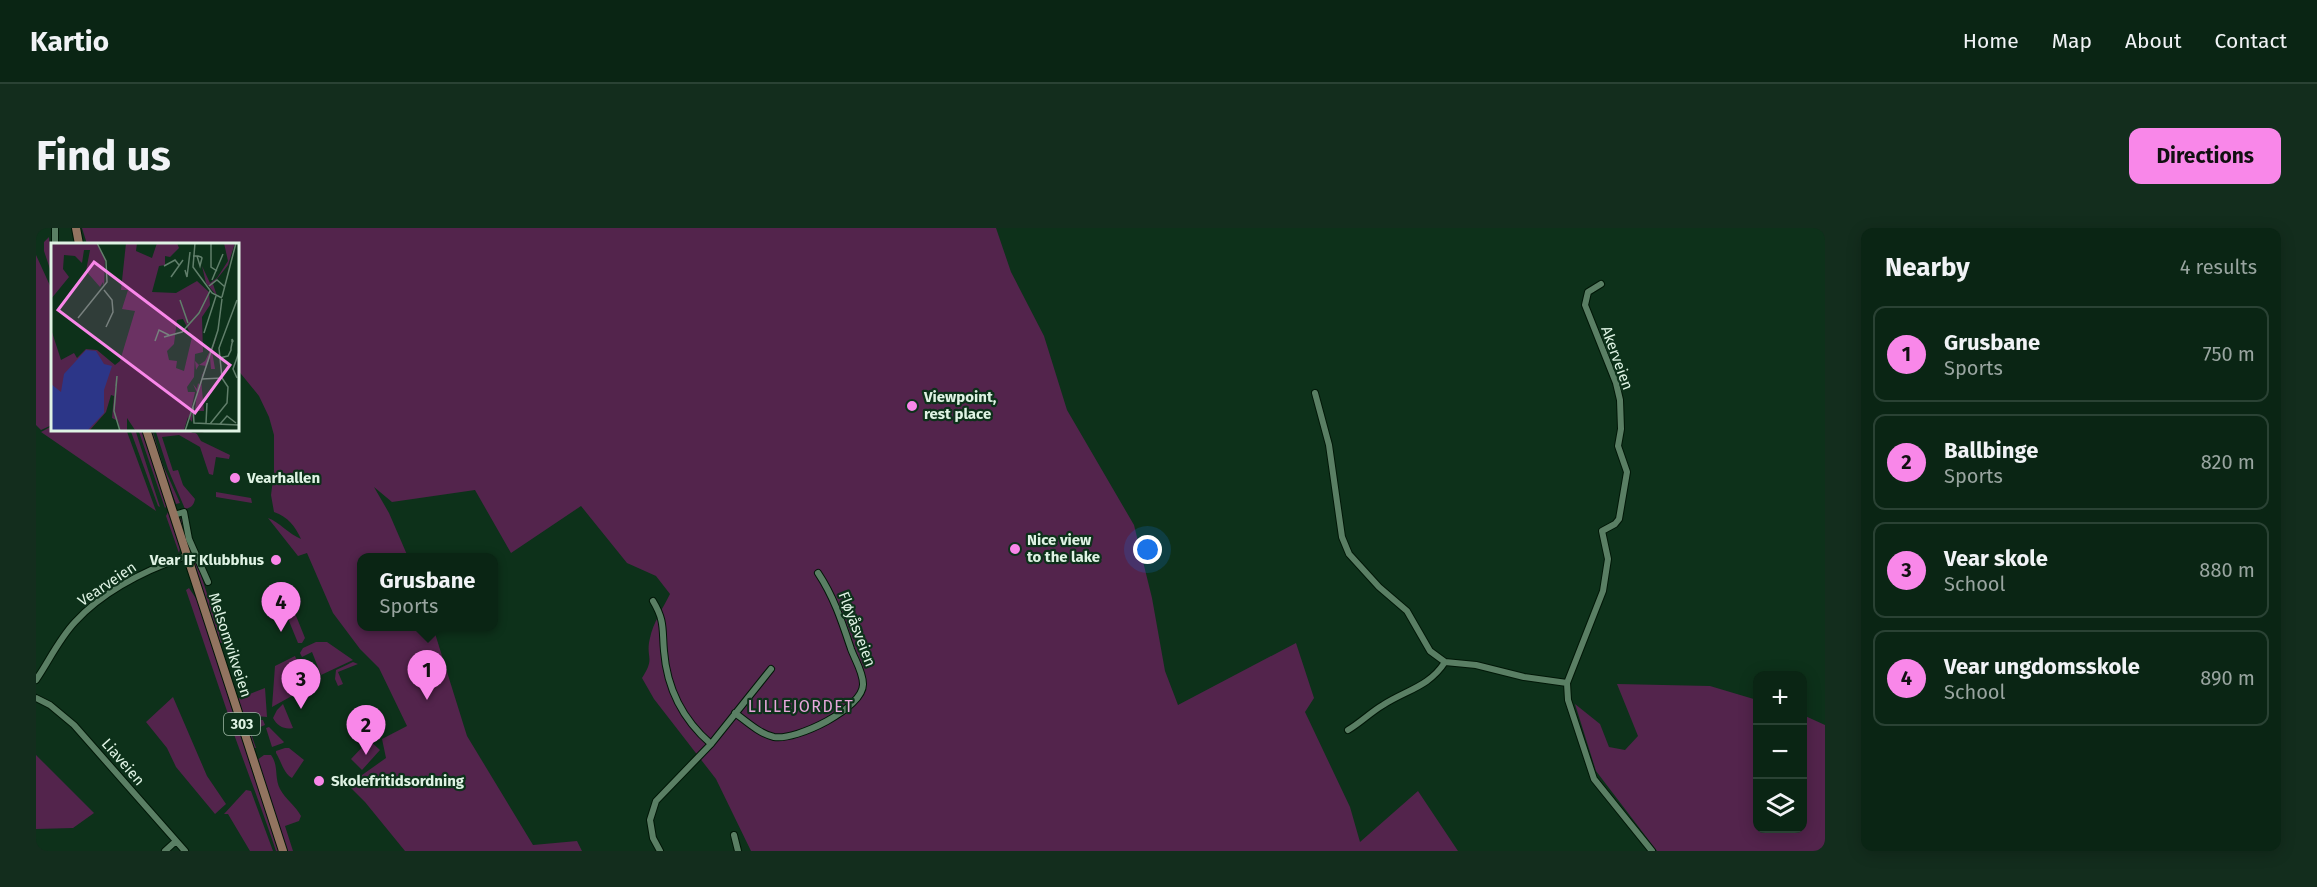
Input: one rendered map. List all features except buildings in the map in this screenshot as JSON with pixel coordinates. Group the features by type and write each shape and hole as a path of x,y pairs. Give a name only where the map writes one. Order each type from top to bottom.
{"main road":[{"path":"76,228 80,243"},
{"name":"Melsomvikveien","path":"146,430 283,851"}],"street":[{"name":"Akerveien","path":"1567,682 1603,591 1608,559 1602,531 1619,519 1627,472 1618,446 1621,429 1620,400 1616,383 1585,306 1588,292 1601,284"},
{"path":"1315,393 1329,445 1342,537 1349,554 1379,587 1407,611 1430,651 1445,662 1476,664 1533,679 1567,682 1570,707 1594,779 1652,851"},
{"name":"Melsomvikveien","path":"174,515 184,512 189,539 208,582"},
{"name":"Vearveien","path":"36,680 66,633 96,603 139,574 186,556"},
{"name":"Fløyåsveien","path":"735,713 765,734 788,738 813,729 840,712 859,696 864,685 861,672 835,602 818,573"},
{"path":"653,602 664,624 665,665 672,690 688,723 711,744"},
{"path":"1348,730 1381,706 1425,684 1439,672 1445,662"},
{"path":"660,851 653,838 650,825 656,801 711,744 771,669"},
{"name":"Liaveien","path":"36,698 50,705 74,725 185,851"},
{"path":"734,835 738,851"},
{"path":"165,851 176,841"}],"shaded area":[{"path":"82,228 996,228 1011,272 1044,336 1067,410 1134,525 1152,598 1165,671 1178,705 1296,643 1314,698 1305,712 1350,807 1360,842 1418,791 1458,851 751,851 716,779 654,699 642,678 649,661 651,632 670,594 656,576 627,563 581,506 511,553 475,490 392,502 374,487 389,513 406,553 357,553 357,631 434,631 467,736 533,845 577,841 582,851 405,851 348,785 386,758 382,739 407,726 379,668 360,649 333,613 307,553 298,556 268,518 301,539 290,522 274,512 271,495 274,472 274,435 259,396 238,370 238,243 87,243"},
{"path":"49,237 51,272 44,251 44,242"},
{"path":"36,255 51,288 51,425 41,430 36,425"},
{"path":"51,427 51,430 126,430 156,511 41,432"},
{"path":"130,430 135,430 160,507"},
{"path":"138,430 142,430 167,506 165,508"},
{"path":"149,430 152,430 163,465 180,503 176,504"},
{"path":"155,430 190,430 197,434 201,441 230,455 229,459 216,457 213,475 209,474 200,447 179,435 162,437 173,471 178,470 183,485 195,499 193,505 185,509 168,469"},
{"path":"216,492 251,498 252,503 216,497"},
{"path":"168,512 180,548 179,553 166,516"},
{"path":"182,517 223,643 219,643 179,521"},
{"path":"189,588 197,600 280,851 276,851 231,726 236,721 229,717 186,590"},
{"path":"288,596 305,638 302,643 298,643 282,604"},
{"path":"316,642 327,642 353,660 321,675 312,652 302,657 300,653 303,648"},
{"path":"295,656 308,687 272,707 275,666"},
{"path":"353,662 358,664 338,672 343,684 338,686 335,679 336,670"},
{"path":"1617,684 1710,686 1753,699 1753,833 1807,833 1807,717 1825,725 1825,851 1657,851 1596,771 1575,704 1600,724 1609,747 1625,750 1638,736"},
{"path":"265,688 267,717 244,715 246,719 263,720 265,725 250,731 256,748 254,748 237,699"},
{"path":"173,697 207,776 226,804 215,814 176,767 167,748 146,722"},
{"path":"283,704 293,728 282,727 273,718"},
{"path":"269,727 283,743 272,747 266,728"},
{"path":"369,740 380,750 362,770 351,759"},
{"path":"289,748 304,760 292,778 276,753"},
{"path":"36,755 94,813 73,828 36,829"},
{"path":"264,755 271,755 275,763 280,789 301,816 299,821 285,826 293,851 287,851 257,760"},
{"path":"246,790 251,791 273,851 250,851 228,814 224,814"}],"place":[{"name":"Viewpoint, rest place","path":"912,406"},
{"name":"Vearhallen","path":"235,478"},
{"name":"Nice view to the lake","path":"1015,549"},
{"name":"Vear IF Klubbhus","path":"276,560"},
{"name":"Vear ungdomsskole","path":"281,632"},
{"name":"Grusbane","path":"427,700"},
{"name":"Vear skole","path":"301,709"},
{"name":"Ballbinge","path":"366,755"},
{"name":"Skolefritidsordning","path":"319,781"}],"district":[{"name":"LILLEJORDET","path":"801,706"}]}
